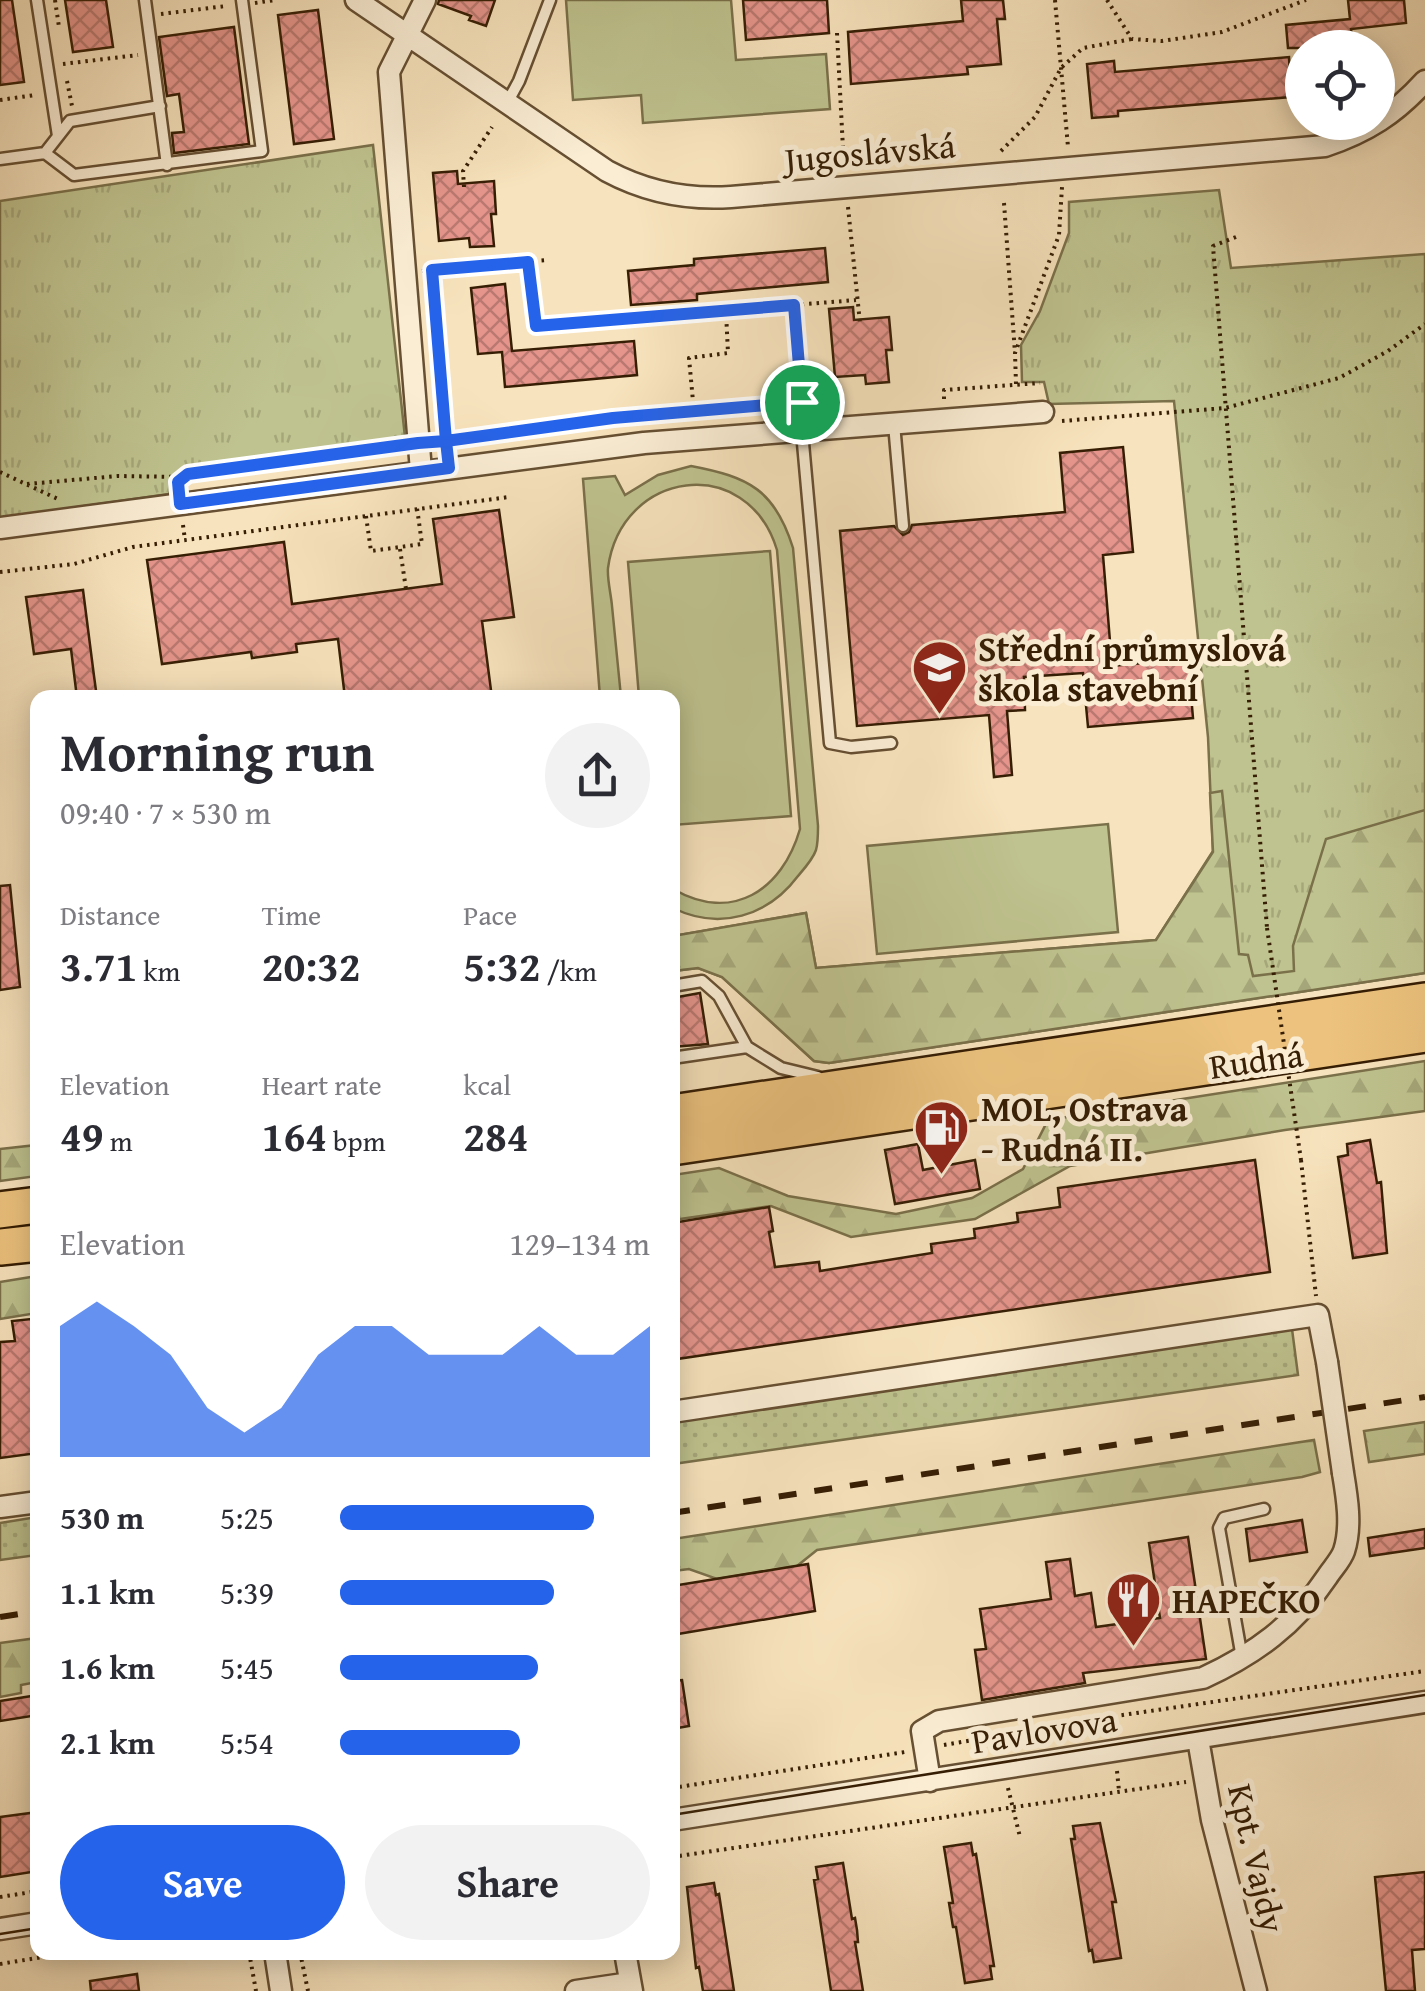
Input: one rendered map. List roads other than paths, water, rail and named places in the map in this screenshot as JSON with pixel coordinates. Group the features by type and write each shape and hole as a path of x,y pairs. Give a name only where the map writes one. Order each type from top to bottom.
{"highway":[{"name":"Rudná","path":"680,1112 1425,1001"},
{"name":"Rudná","path":"680,1146 1425,1034"},
{"path":"0,1210 30,1206"}],"street":[{"name":"Jugoslávská","path":"356,0 616,176 680,196 718,198 1325,146 1375,126 1394,113 1425,81"},
{"path":"421,471 390,79 392,62 425,0"},
{"path":"0,528 803,425 894,424 1043,412"},
{"path":"680,1411 1318,1316 1348,1502 1344,1552 1316,1592 1283,1630 1242,1660 1203,1678 939,1720 922,1731 930,1780"},
{"path":"0,1507 30,1503"},
{"name":"Pavlovova","path":"680,1819 1425,1702"},
{"name":"Kpt. Vajdy","path":"1198,1739 1212,1820 1256,1991"},
{"path":"0,1929 30,1924"},
{"path":"276,1960 282,1991"},
{"path":"576,1991 631,1987 627,1960"}],"lane":[{"path":"37,0 58,136"},
{"path":"146,0 168,165"},
{"path":"507,104 550,0"},
{"path":"0,159 45,153 74,175 262,151 243,2"},
{"path":"45,153 70,121 160,106"},
{"path":"894,424 903,526"},
{"path":"803,425 830,742 851,748 891,742"},
{"path":"680,985 702,982 719,996 748,1047 781,1068 853,1086"},
{"path":"680,1057 748,1047"},
{"path":"1242,1660 1219,1528 1224,1518 1264,1509"}],"tram line":[{"path":"680,1814 1425,1695"},
{"path":"0,1934 30,1929"}],"railway":[{"path":"680,1512 1425,1397"},
{"path":"0,1617 30,1612"}],"place":[{"name":"Střední průmyslová škola stavební","path":"939,717"},
{"name":"MOL, Ostrava - Rudná II.","path":"942,1177"},
{"name":"HAPEČKO","path":"1133,1649"}]}
